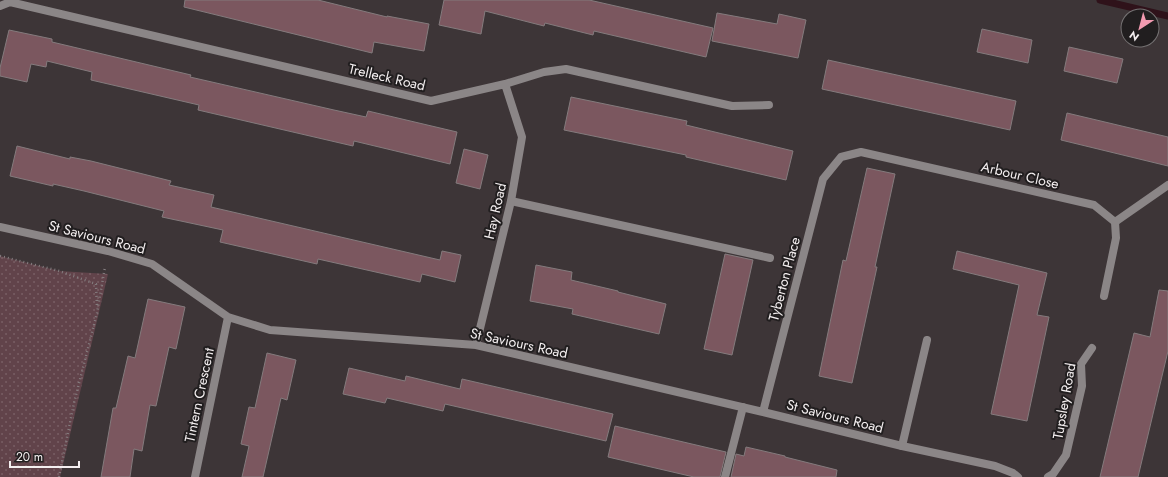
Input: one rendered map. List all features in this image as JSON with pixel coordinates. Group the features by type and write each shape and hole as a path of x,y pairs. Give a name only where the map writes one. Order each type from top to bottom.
{"street":[{"name":"Trelleck Road","path":"0,6 10,2 431,100 505,84 544,72 566,69 732,106 769,105"},
{"name":"Hay Road","path":"476,345 511,201 522,137 505,84"},
{"name":"Arbour Close","path":"841,157 861,152 1094,205 1115,222"},
{"name":"Tyberton Place","path":"763,412 823,179 841,157"},
{"path":"1104,296 1116,238 1115,222 1168,185"},
{"path":"511,201 770,258"},
{"name":"St Saviours Road","path":"0,227 108,251 152,264 228,317 270,330 476,345 743,407 902,446 995,466 1018,477"},
{"name":"Tintern Crescent","path":"195,477 228,317"},
{"path":"902,446 927,340"},
{"name":"Tupsley Road","path":"1048,477 1053,474 1066,455 1082,386 1081,364 1092,348"},
{"path":"725,477 743,407"}],"path":[{"path":"59,477 74,403 97,313 108,251"},
{"path":"0,256 60,271 96,284 97,313"}],"shaded area":[{"path":"0,256 59,271 108,274 60,477 0,477"}],"building":[{"path":"185,0 318,0 387,17 429,24 424,51 374,42 372,53 184,7"},
{"path":"444,0 589,0 713,28 706,57 594,31 593,35 545,23 544,26 485,11 481,34 439,25"},
{"path":"717,13 777,24 779,14 806,20 798,58 712,41"},
{"path":"982,29 1032,40 1028,63 977,52"},
{"path":"9,30 52,39 52,42 191,75 190,77 334,110 366,117 368,111 457,132 450,164 354,141 353,146 198,110 199,105 91,80 92,72 47,61 46,67 31,64 27,82 0,76 0,68"},
{"path":"1069,47 1123,59 1117,83 1064,71"},
{"path":"828,60 1016,101 1010,130 822,89"},
{"path":"571,97 687,121 686,125 793,151 786,180 686,157 686,155 564,130"},
{"path":"1067,113 1168,137 1168,166 1061,140"},
{"path":"17,146 70,159 70,157 91,161 171,181 169,185 214,195 211,207 440,260 442,251 461,255 455,282 422,274 420,282 318,259 317,264 220,242 223,230 162,217 164,211 84,191 53,184 53,186 10,176"},
{"path":"464,149 488,155 480,189 456,183"},
{"path":"867,168 895,174 852,383 819,376 843,260 846,261"},
{"path":"957,251 1047,273 1037,315 1049,317 1027,421 991,414 1019,285 953,269"},
{"path":"725,254 753,260 732,355 704,349"},
{"path":"536,265 572,272 571,280 666,304 659,334 572,314 573,309 530,301"},
{"path":"1159,290 1168,291 1168,351 1138,477 1100,477 1134,333 1150,337"},
{"path":"148,299 185,307 176,349 169,347 156,406 150,405 142,451 134,449 130,477 101,477 113,408 116,408 128,356 135,358"},
{"path":"267,353 296,360 287,400 281,398 263,477 242,477 249,446 241,444 249,407 255,408"},
{"path":"349,368 405,381 406,376 460,389 462,379 613,414 606,441 445,404 443,411 387,398 385,403 343,394"},
{"path":"615,426 726,452 720,477 694,477 608,457"},
{"path":"746,447 837,470 836,477 731,477 736,454 744,456"}],"waterway":[{"path":"1100,0 1168,16"}]}
